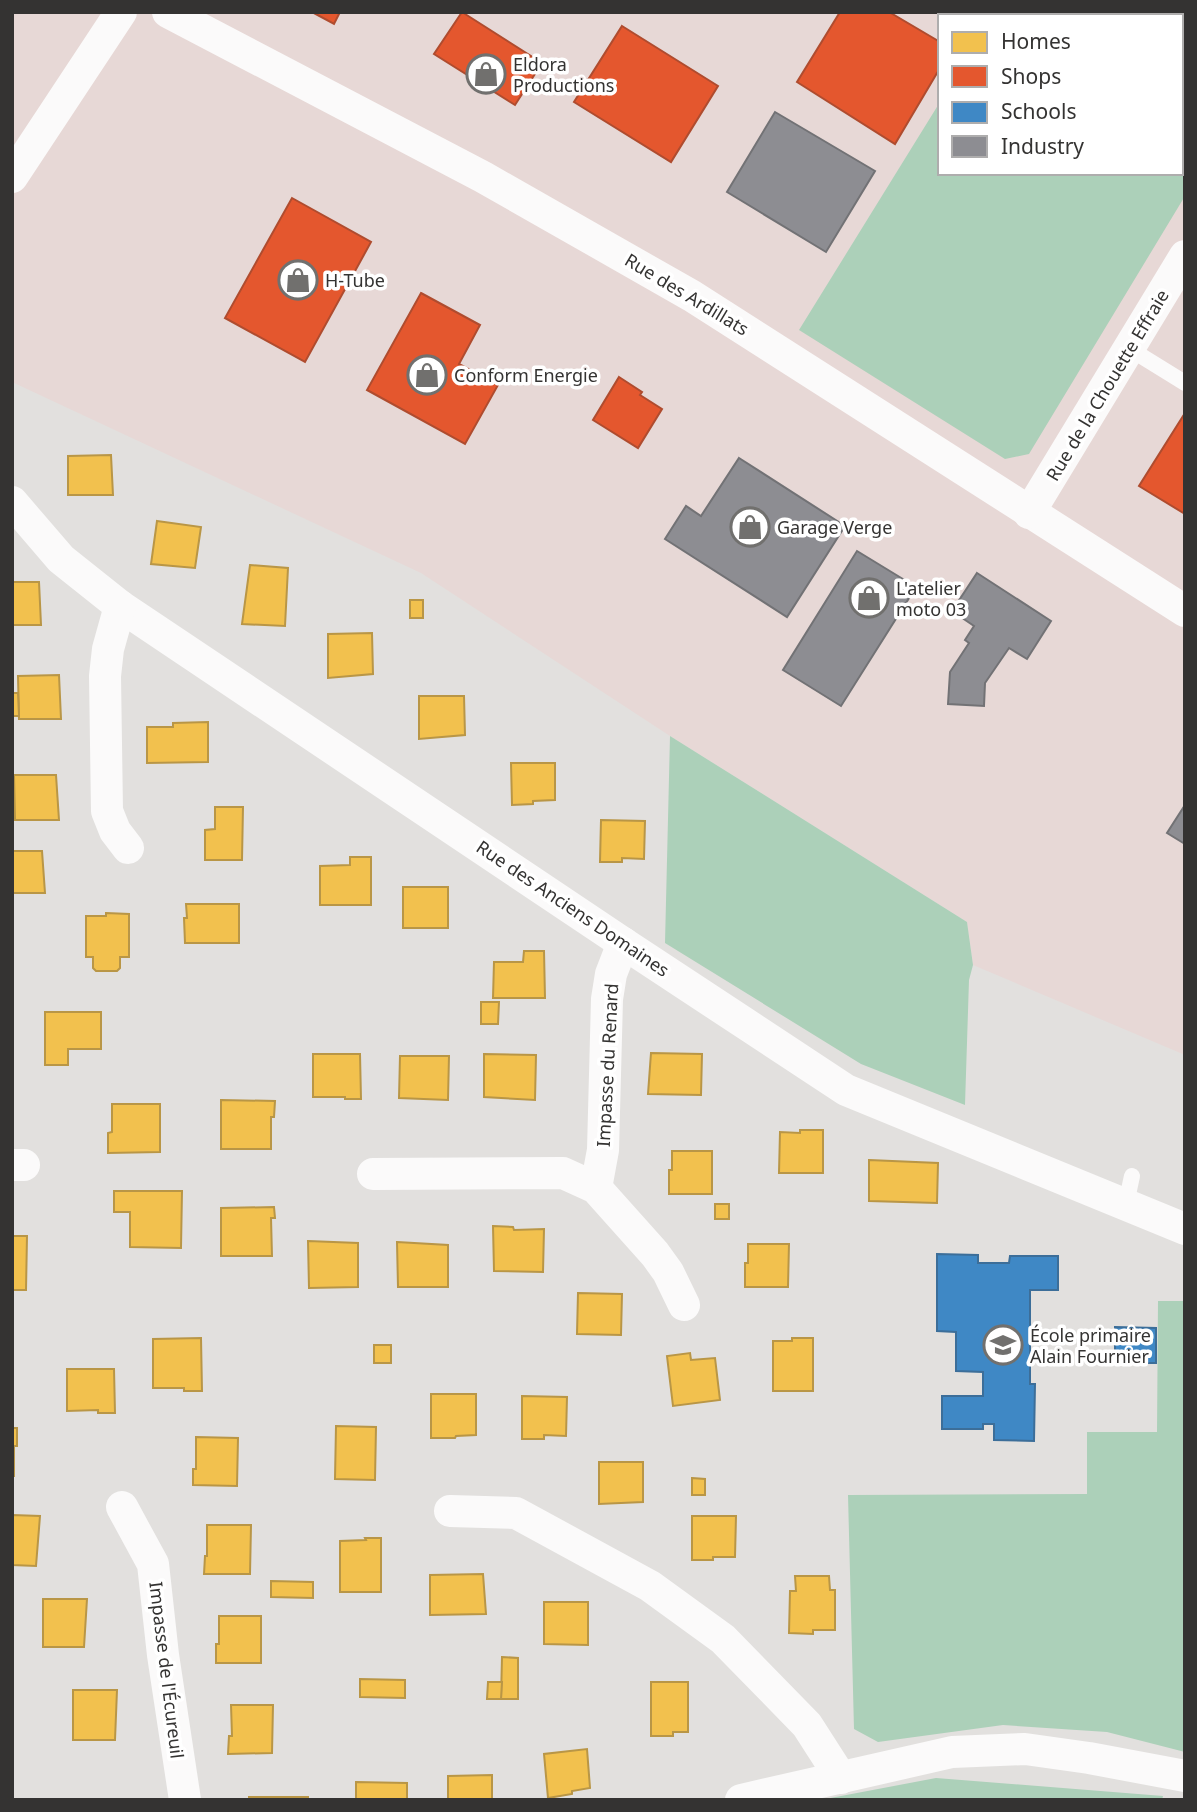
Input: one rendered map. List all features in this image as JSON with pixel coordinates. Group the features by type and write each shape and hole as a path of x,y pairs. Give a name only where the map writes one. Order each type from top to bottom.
{"street":[{"path":"12,177 121,12"},
{"name":"Rue des Ardillats","path":"168,12 483,177 637,263 1185,611"},
{"name":"Rue de la Chouette Effraie","path":"1029,513 1185,256"},
{"name":"Rue des Anciens Domaines","path":"12,502 61,559 120,606 846,1090 1129,1190 1185,1229"},
{"path":"120,606 108,649 105,676 107,811 115,831 128,848"},
{"name":"Impasse du Renard","path":"596,1188 603,1150 607,999 611,974 623,943"},
{"path":"373,1174 563,1174 596,1188 668,1272 684,1305"},
{"name":"Impasse de l'Écureuil","path":"122,1507 153,1564 185,1800"},
{"path":"450,1511 516,1513 650,1586 723,1639 807,1725 841,1777"},
{"path":"741,1800 952,1752 1025,1749 1185,1776"}],"lane":[{"path":"1130,349 1185,383"}],"shaded area":[{"path":"12,12 1185,12 1185,1055 973,965 967,922 670,736 421,573 12,382"}],"green space":[{"path":"1183,95 1185,96 1185,196 1029,454 1005,459 799,330 938,105 938,175 1183,175"},
{"path":"670,736 967,922 973,965 969,980 965,1105 861,1064 665,943"},
{"path":"1158,1301 1185,1301 1185,1752 1107,1732 1003,1725 878,1742 854,1729 848,1495 1087,1494 1087,1432 1157,1432"},
{"path":"936,1778 1163,1796 1162,1800 820,1800"}],"building: Homes":[{"path":"111,455 113,495 68,495 68,456"},
{"path":"157,521 201,527 195,568 151,564"},
{"path":"250,565 288,568 285,626 242,624"},
{"path":"12,582 39,582 41,625 12,625"},
{"path":"410,600 423,600 423,618 410,618"},
{"path":"372,633 373,674 328,678 328,634"},
{"path":"59,675 61,719 19,719 18,676"},
{"path":"12,693 18,693 19,716 12,716"},
{"path":"419,696 464,696 465,735 419,739"},
{"path":"208,722 208,762 147,763 147,727 173,727 173,723"},
{"path":"511,763 555,763 555,800 512,805"},
{"path":"14,775 56,775 59,820 15,820"},
{"path":"215,807 243,807 242,860 205,860 205,830 215,829"},
{"path":"601,820 645,821 644,859 622,858 622,862 600,862"},
{"path":"12,851 42,851 45,893 12,893"},
{"path":"350,857 371,857 371,905 320,905 320,866 350,865"},
{"path":"403,887 448,887 448,928 403,928"},
{"path":"186,904 239,904 239,943 185,943"},
{"path":"106,913 129,914 129,957 120,957 120,968 117,971 96,971 93,968 93,957 86,957 86,916 106,916"},
{"path":"524,951 544,951 545,998 493,998 494,962 523,962"},
{"path":"481,1002 499,1002 498,1024 481,1024"},
{"path":"45,1012 101,1012 101,1049 68,1049 68,1065 45,1065"},
{"path":"651,1053 702,1054 701,1095 648,1094"},
{"path":"313,1054 360,1054 361,1099 313,1097"},
{"path":"484,1054 536,1055 535,1100 484,1097"},
{"path":"400,1056 449,1056 448,1100 399,1098"},
{"path":"221,1100 275,1101 274,1117 271,1117 271,1149 221,1149"},
{"path":"112,1104 160,1104 160,1152 108,1153 108,1133 112,1132"},
{"path":"800,1130 823,1130 823,1173 779,1173 780,1132 800,1133"},
{"path":"672,1151 712,1151 712,1194 669,1194"},
{"path":"869,1160 938,1163 937,1203 869,1201"},
{"path":"114,1191 182,1191 181,1248 130,1247 130,1212 114,1212"},
{"path":"715,1204 729,1204 729,1219 715,1219"},
{"path":"274,1207 275,1218 271,1218 272,1256 221,1256 221,1208"},
{"path":"493,1226 513,1227 514,1230 544,1229 543,1272 494,1271"},
{"path":"12,1236 27,1236 26,1290 12,1290"},
{"path":"308,1241 358,1243 358,1287 309,1288"},
{"path":"397,1242 448,1245 448,1287 398,1287"},
{"path":"748,1244 789,1244 788,1287 745,1287"},
{"path":"578,1293 622,1294 621,1335 577,1334"},
{"path":"201,1338 202,1391 153,1388 153,1339"},
{"path":"792,1338 813,1338 813,1391 773,1391 773,1341 792,1341"},
{"path":"374,1345 391,1345 391,1363 374,1363"},
{"path":"690,1353 691,1360 715,1358 720,1400 673,1406 667,1356"},
{"path":"67,1369 114,1369 115,1413 98,1413 98,1410 67,1411"},
{"path":"431,1394 476,1394 476,1435 431,1438"},
{"path":"522,1396 567,1397 566,1436 544,1435 544,1439 522,1439"},
{"path":"336,1426 376,1427 375,1480 335,1479"},
{"path":"12,1428 17,1428 14,1477"},
{"path":"196,1437 238,1438 237,1486 193,1485"},
{"path":"599,1462 643,1462 643,1502 599,1504"},
{"path":"692,1478 705,1479 705,1495 692,1495"},
{"path":"12,1515 40,1516 36,1566 12,1565"},
{"path":"692,1516 736,1516 735,1557 692,1560"},
{"path":"207,1525 251,1525 250,1574 204,1574"},
{"path":"365,1538 381,1538 381,1592 340,1592 340,1541 366,1540"},
{"path":"483,1574 486,1614 430,1615 430,1575"},
{"path":"795,1576 829,1576 830,1590 835,1590 835,1630 813,1630 813,1634 789,1633 790,1591 796,1591"},
{"path":"271,1581 313,1582 313,1598 271,1597"},
{"path":"43,1599 87,1599 84,1647 43,1647"},
{"path":"544,1602 588,1602 588,1645 544,1644"},
{"path":"219,1616 261,1616 261,1663 216,1663"},
{"path":"502,1657 518,1658 518,1699 501,1699"},
{"path":"360,1679 405,1680 405,1698 360,1697"},
{"path":"488,1682 502,1682 501,1699 487,1699"},
{"path":"651,1682 688,1682 688,1732 673,1732 673,1736 651,1736"},
{"path":"73,1690 117,1690 115,1740 73,1740"},
{"path":"231,1705 273,1705 272,1753 228,1754 229,1736 232,1736"},
{"path":"587,1749 590,1788 548,1798 544,1754"},
{"path":"492,1775 492,1800 448,1800 448,1776"},
{"path":"356,1782 407,1783 407,1800 356,1800"},
{"path":"249,1797 308,1797 308,1800 249,1800"}],"building: Shops":[{"path":"312,12 340,12 334,24"},
{"path":"462,12 542,63 515,105 434,54"},
{"path":"840,12 889,12 938,41 938,71 895,144 797,82"},
{"path":"622,26 718,86 671,162 574,102"},
{"name":"H-Tube","path":"292,198 371,242 305,362 225,318"},
{"name":"Conform Energie","path":"421,293 480,325 459,364 498,385 465,444 367,390"},
{"path":"619,377 662,409 638,448 593,420"},
{"path":"1185,413 1185,514 1139,486"}],"building: Schools":[{"path":"937,1254 978,1255 978,1263 1009,1263 1010,1256 1058,1256 1058,1290 1030,1290 1030,1384 1035,1384 1034,1441 994,1440 994,1424 983,1424 983,1429 942,1429 942,1396 983,1396 983,1372 956,1371 956,1332 937,1331"},
{"path":"1115,1327 1156,1328 1156,1363 1115,1363"}],"building: Industry":[{"path":"775,112 875,171 826,252 727,192"},
{"path":"739,458 845,526 787,617 665,539 686,506 701,516"},
{"path":"857,551 916,587 841,706 783,670"},
{"path":"977,573 1051,621 1027,659 1009,648 985,683 984,706 948,704 950,672 969,643 965,640 974,626 952,611"},
{"path":"1185,805 1185,844 1167,833"}],"place":[{"name":"Eldora Productions","path":"486,74"},
{"name":"H-Tube","path":"298,280"},
{"name":"Conform Energie","path":"427,375"},
{"name":"Garage Verge","path":"750,527"},
{"name":"L'atelier moto 03","path":"869,598"},
{"name":"École primaire Alain Fournier","path":"1003,1345"}]}
